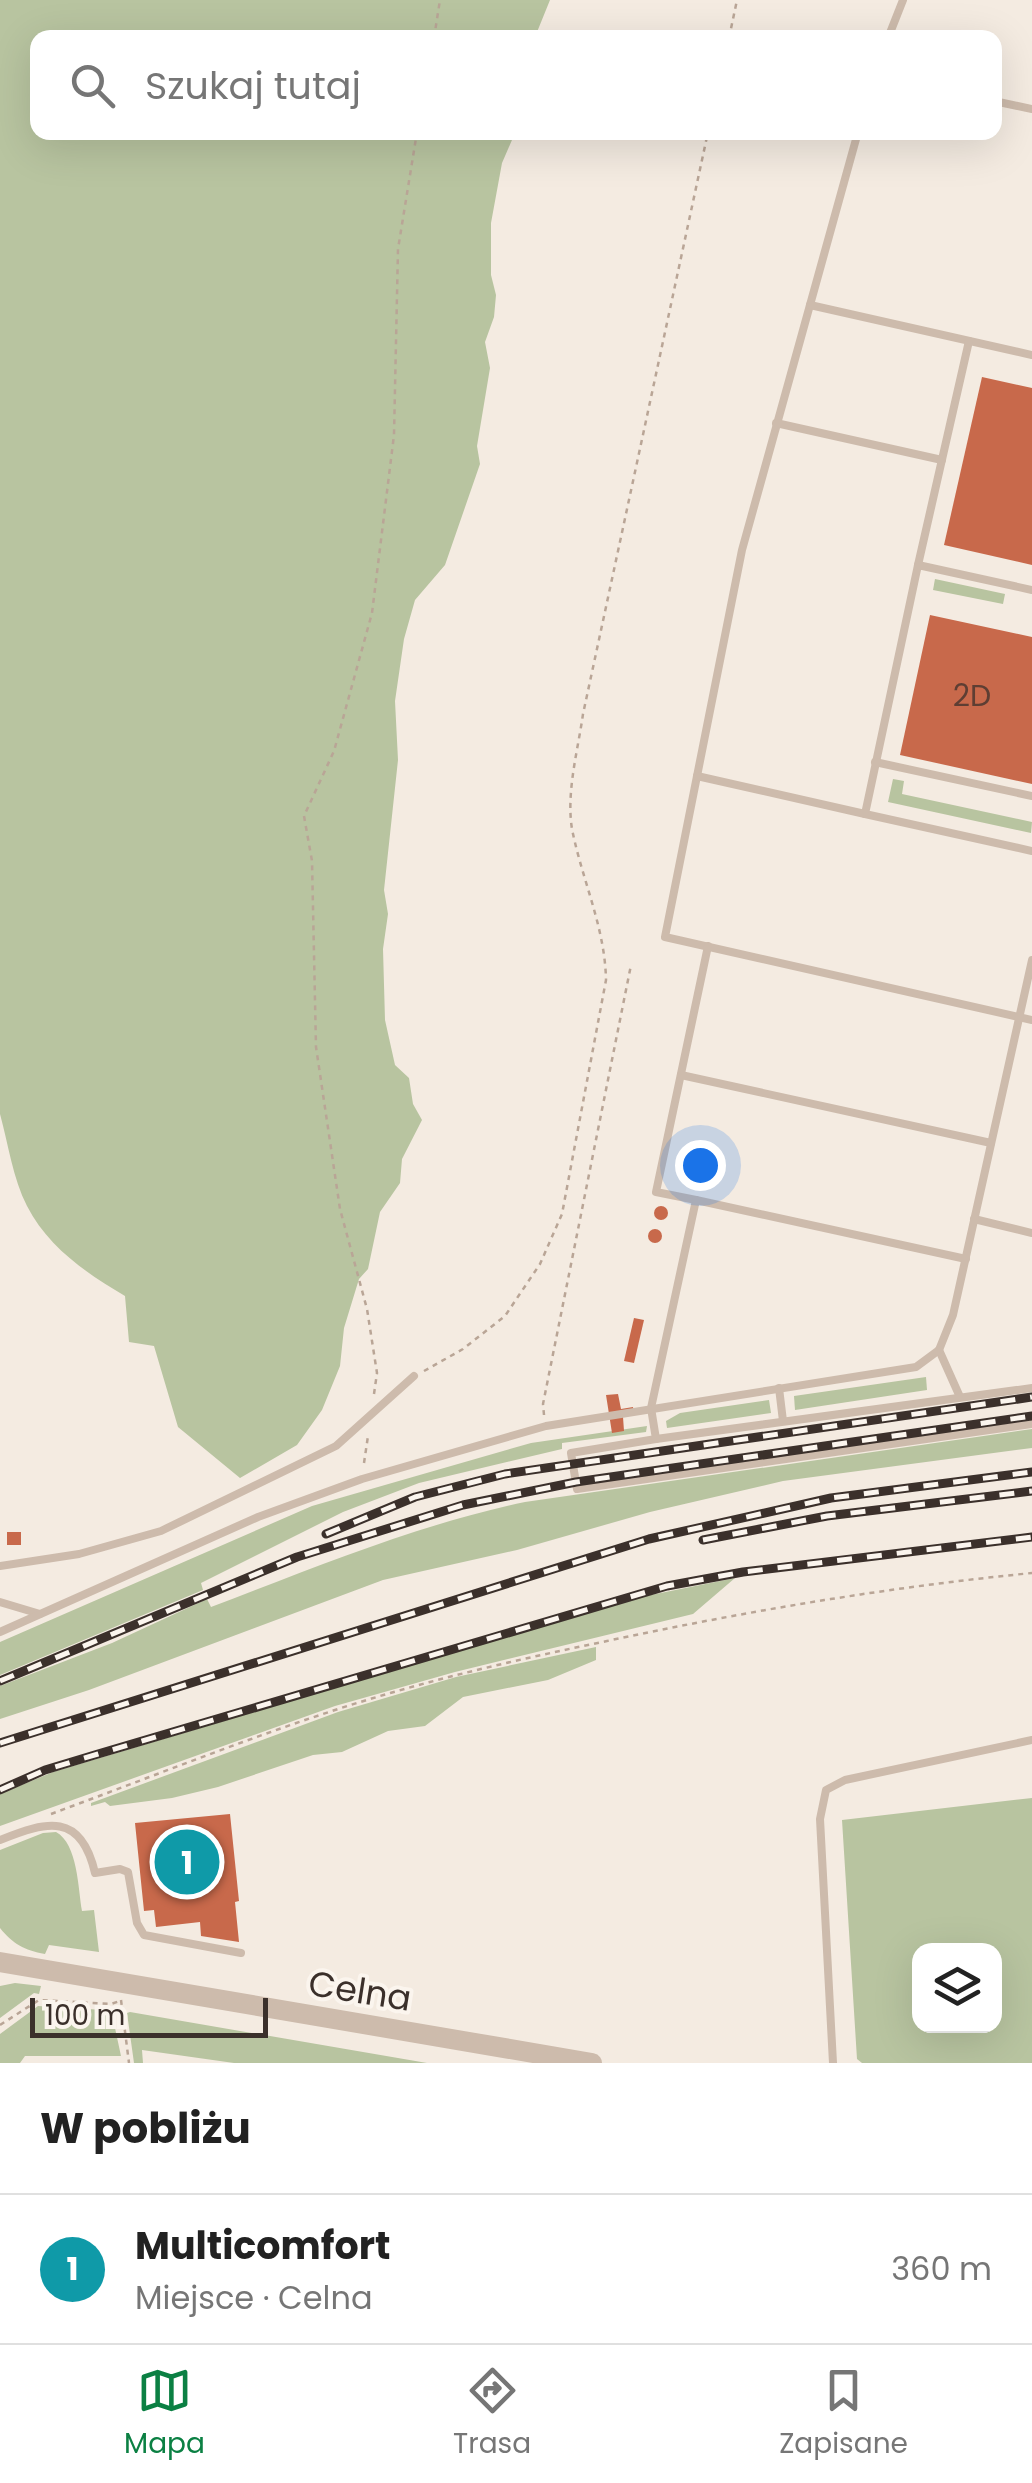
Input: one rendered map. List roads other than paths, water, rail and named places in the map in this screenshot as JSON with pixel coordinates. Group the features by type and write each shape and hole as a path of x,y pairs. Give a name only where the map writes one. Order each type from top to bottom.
{"street":[{"name":"Celna","path":"0,1962 592,2063"}],"lane":[{"path":"891,30 903,0"},
{"path":"1002,103 1032,109"},
{"path":"856,140 742,550 665,937 1032,1020"},
{"path":"810,305 1032,355"},
{"path":"864,814 969,340"},
{"path":"776,423 942,460"},
{"path":"918,565 1032,590"},
{"path":"875,762 1032,796"},
{"path":"697,776 1032,851"},
{"path":"708,946 656,1192 966,1259"},
{"path":"0,1632 258,1516 362,1480 546,1426 916,1367 939,1350 953,1316 1032,960"},
{"path":"680,1075 991,1143"},
{"path":"656,1439 652,1408 696,1200"},
{"path":"974,1220 1032,1233"},
{"path":"939,1350 960,1398"},
{"path":"0,1566 79,1554 161,1531 336,1446 414,1376"},
{"path":"779,1388 783,1421"},
{"path":"1032,1388 571,1453 577,1489 1032,1424"},
{"path":"0,1602 40,1614"},
{"path":"833,2063 820,1818 826,1790 845,1780 1032,1740"},
{"path":"0,1840 40,1826 64,1826 82,1839 92,1856 95,1873 120,1869 128,1872 144,1935 240,1953"}],"railway":[{"path":"326,1534 415,1497 505,1474 1032,1397"},
{"path":"0,1681 297,1557 463,1505 576,1482 1032,1416"},
{"path":"0,1743 649,1539 831,1498 1032,1472"},
{"path":"703,1540 827,1516 1032,1491"},
{"path":"0,1790 45,1770 667,1586 743,1572 1032,1537"}],"place":[{"name":"Multicomfort","path":"187,1862"}]}
